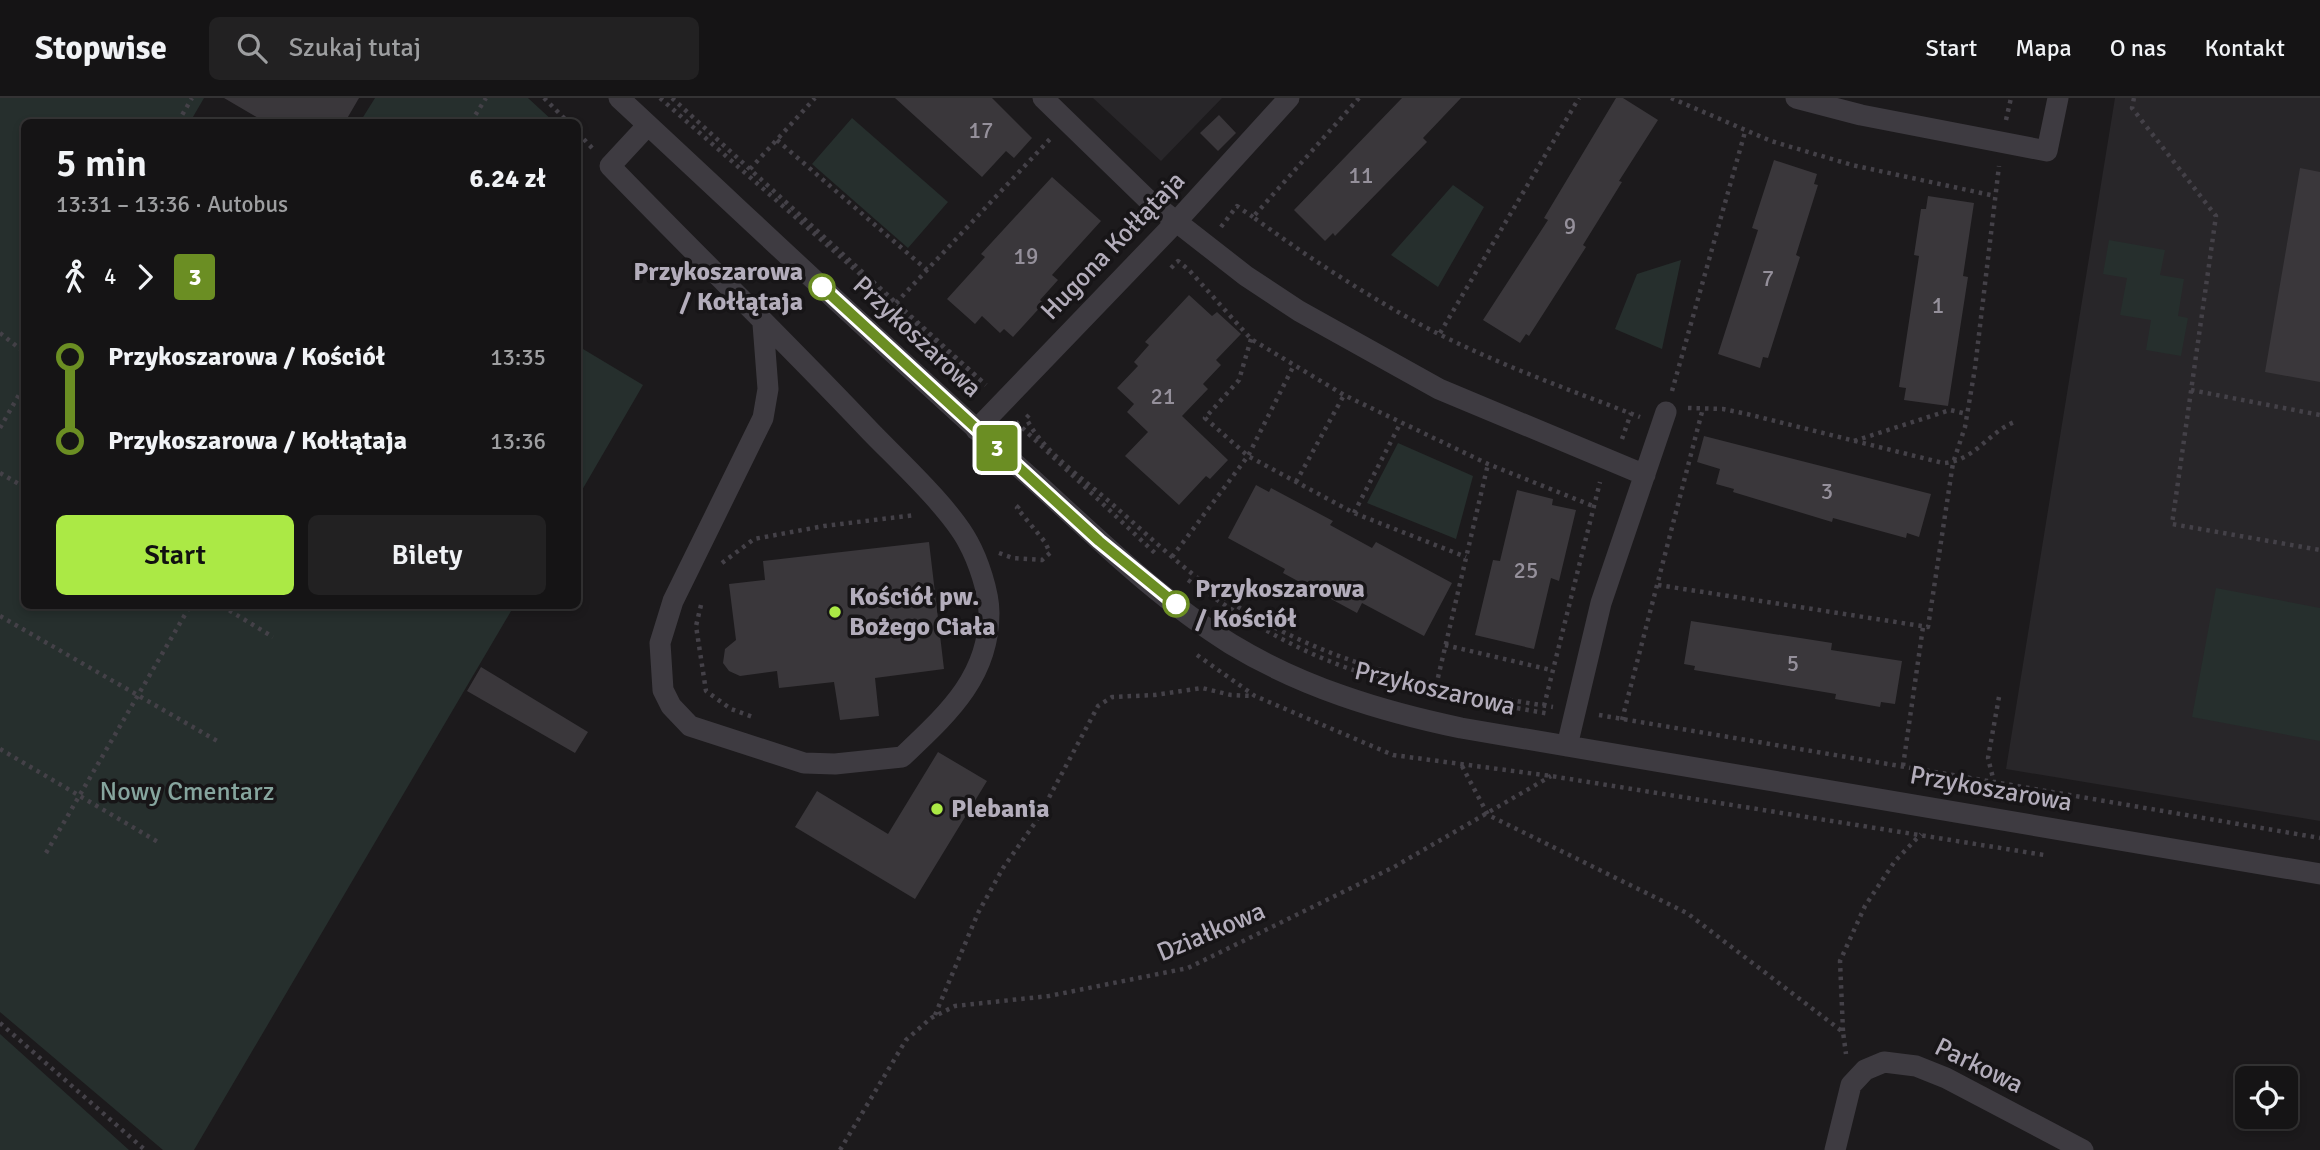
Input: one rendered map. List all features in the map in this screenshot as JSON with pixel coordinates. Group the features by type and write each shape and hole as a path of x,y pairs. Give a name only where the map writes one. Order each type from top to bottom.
{"street":[{"name":"Przykoszarowa","path":"619,98 976,430 1161,592 1231,644 1310,684 1380,709 1461,728 2320,874"},
{"path":"1044,98 1109,164 1176,222 1246,276 1367,351 1439,389 1645,475"},
{"name":"Hugona Kołłątaja","path":"976,430 993,391 1176,222 1289,98"},
{"path":"1796,98 1861,116 2001,145 2047,151 2058,98"},
{"path":"648,125 610,166 763,324 824,382 945,512 969,542 989,610 987,642 971,685 902,757 835,764 804,763 690,726 671,706 663,690 660,643 673,601 763,418 768,389 763,324"},
{"path":"1567,746 1573,714 1620,541 1664,419"},
{"name":"Parkowa","path":"1851,1085 1865,1070 1884,1062 1916,1066 1947,1078 2083,1150"},
{"path":"1835,1150 1851,1085"}],"path":[{"path":"180,119 192,98"},
{"path":"473,119 486,98"},
{"path":"544,98 565,119"},
{"path":"660,98 749,170"},
{"path":"672,98 993,391 1027,435 1165,562"},
{"path":"749,170 815,98"},
{"path":"1359,98 1253,217 1338,276 1440,333 1566,389 1664,419 1703,408 1747,414 1930,461 1953,463 1979,447 2002,426 2017,421"},
{"path":"1440,333 1578,98"},
{"path":"1671,98 1745,132 1852,165 1995,196"},
{"path":"1658,584 1928,627 1953,463 1967,414 2001,145 2011,98"},
{"path":"2134,98 2132,108 2216,216 2172,524 2320,550"},
{"path":"896,303 1058,130"},
{"path":"1664,419 1745,132"},
{"path":"776,140 927,270"},
{"path":"1168,270 1178,261 1251,339 1344,395 1400,425 1593,506"},
{"path":"0,333 21,350"},
{"path":"1251,339 1239,380 1205,418 1248,456 1353,513 1466,556"},
{"path":"1172,556 1248,456 1294,365"},
{"path":"2191,390 2320,415"},
{"path":"0,428 21,391"},
{"path":"1296,482 1344,395"},
{"path":"1622,720 1703,408"},
{"path":"1034,409 1026,418 1036,433 1062,460 1172,556 1243,610 1304,642 1386,673 1573,714"},
{"path":"1853,441 1950,411 1967,414"},
{"path":"1353,513 1400,425"},
{"path":"1544,706 1593,506 1608,461"},
{"path":"1436,686 1488,464"},
{"path":"0,473 21,485"},
{"path":"1017,508 1045,542 1050,553 1042,560 1019,558"},
{"path":"713,572 731,554 754,539 824,526 945,512"},
{"path":"1185,578 1238,615 1323,659 1423,690 1903,766 2320,838"},
{"path":"702,598 696,626 706,691 731,709 754,718"},
{"path":"46,853 188,609"},
{"path":"227,609 273,637"},
{"path":"0,616 219,742"},
{"path":"1903,766 1923,627"},
{"path":"1445,645 1551,670"},
{"path":"935,1016 978,913 1003,868 1037,820 1098,706 1112,697 1155,695 1202,688 1231,695 1255,696"},
{"path":"1984,845 1994,782 1988,758 1999,697"},
{"path":"1613,726 1626,728"},
{"path":"0,749 158,842"},
{"path":"1461,765 1488,814 1687,913 1843,1032"},
{"name":"Działkowa","path":"840,1150 906,1040 935,1016 968,1003 1049,996 1188,968 1382,873 1551,776"},
{"path":"1981,790 2006,794"},
{"path":"1851,1085 1843,1032 1840,961 1865,906 1895,861 1945,809"},
{"path":"0,1023 145,1150"}],"shaded area":[{"path":"1093,98 1222,98 1161,161"},
{"path":"2115,98 2320,98 2320,821 2006,769"}],"green space":[{"name":"Nowy Cmentarz","path":"0,98 204,98 192,119 21,119 21,609 512,609 194,1150 163,1150 0,1012"},
{"path":"375,98 528,98 551,119 362,119"},
{"path":"852,118 948,202 908,248 812,164"},
{"path":"1453,185 1484,207 1438,287 1391,255"},
{"path":"2109,240 2165,250 2160,275 2184,279 2178,316 2188,318 2181,356 2146,350 2151,320 2120,315 2127,278 2103,274"},
{"path":"1681,260 1662,349 1615,329 1637,274"},
{"path":"581,348 643,385 581,492"},
{"path":"1398,443 1473,476 1456,539 1367,503"},
{"path":"2216,588 2320,608 2320,741 2192,717"},
{"path":"0,1034 129,1150 0,1150"}],"building":[{"path":"224,98 359,98 347,119 260,119"},
{"path":"895,98 992,98 1032,138 1014,158 1006,151 982,177"},
{"path":"1402,98 1461,98 1423,138 1427,142 1335,236 1333,233 1325,241 1294,210"},
{"path":"1616,98 1623,98 1658,120 1619,181 1622,182 1583,245 1586,247 1529,336 1526,334 1520,343 1483,320 1548,220 1544,218"},
{"path":"1219,115 1236,133 1218,151 1200,133"},
{"path":"1774,160 1817,174 1814,184 1818,185 1796,255 1800,257 1768,358 1763,357 1760,368 1718,354 1758,230 1752,228"},
{"path":"2300,168 2320,172 2320,382 2265,372"},
{"path":"1052,177 1101,221 1052,275 1058,280 1040,300 1044,303 1013,337 1004,329 1000,333 982,316 975,324 947,299 985,257 981,254"},
{"path":"1928,196 1974,203 1963,276 1968,277 1948,406 1904,400 1906,388 1899,387 1919,256 1914,255 1921,209 1926,209"},
{"path":"1189,295 1212,316 1217,312 1241,334 1216,360 1221,365 1203,384 1208,389 1182,416 1228,460 1210,479 1206,476 1179,505 1125,456 1148,432 1127,412 1134,404 1117,388 1138,366 1134,362 1149,345 1145,342"},
{"path":"1704,436 1931,494 1919,537 1907,533 1906,538 1833,518 1832,522 1733,492 1734,489 1716,484 1720,469 1697,462"},
{"path":"1256,485 1269,492 1271,488 1333,521 1330,525 1372,548 1376,542 1452,583 1424,636 1362,603 1357,613 1283,573 1285,569 1228,538"},
{"path":"1517,490 1553,499 1552,505 1576,510 1559,581 1551,578 1534,649 1475,635 1493,560 1500,561"},
{"name":"Kościół pw. Bożego Ciała","path":"929,542 944,669 875,678 879,716 840,720 834,682 779,688 777,671 740,676 729,671 723,663 725,649 736,640 729,584 765,580 763,561"},
{"path":"1691,621 1832,643 1831,650 1902,661 1895,704 1881,702 1880,707 1835,699 1836,694 1694,670 1695,666 1684,664"},
{"path":"481,667 588,732 575,753 467,691"},
{"name":"Plebania","path":"938,752 987,781 915,899 795,827 817,791 888,834"}],"bus line":[{"name":"3","path":"822,287 1099,541 1176,604"}],"place":[{"name":"Przykoszarowa / Kołłątaja","path":"822,287"},
{"name":"Przykoszarowa / Kościół","path":"1176,604"},
{"name":"Kościół pw. Bożego Ciała","path":"835,612"},
{"name":"Plebania","path":"937,809"}]}
